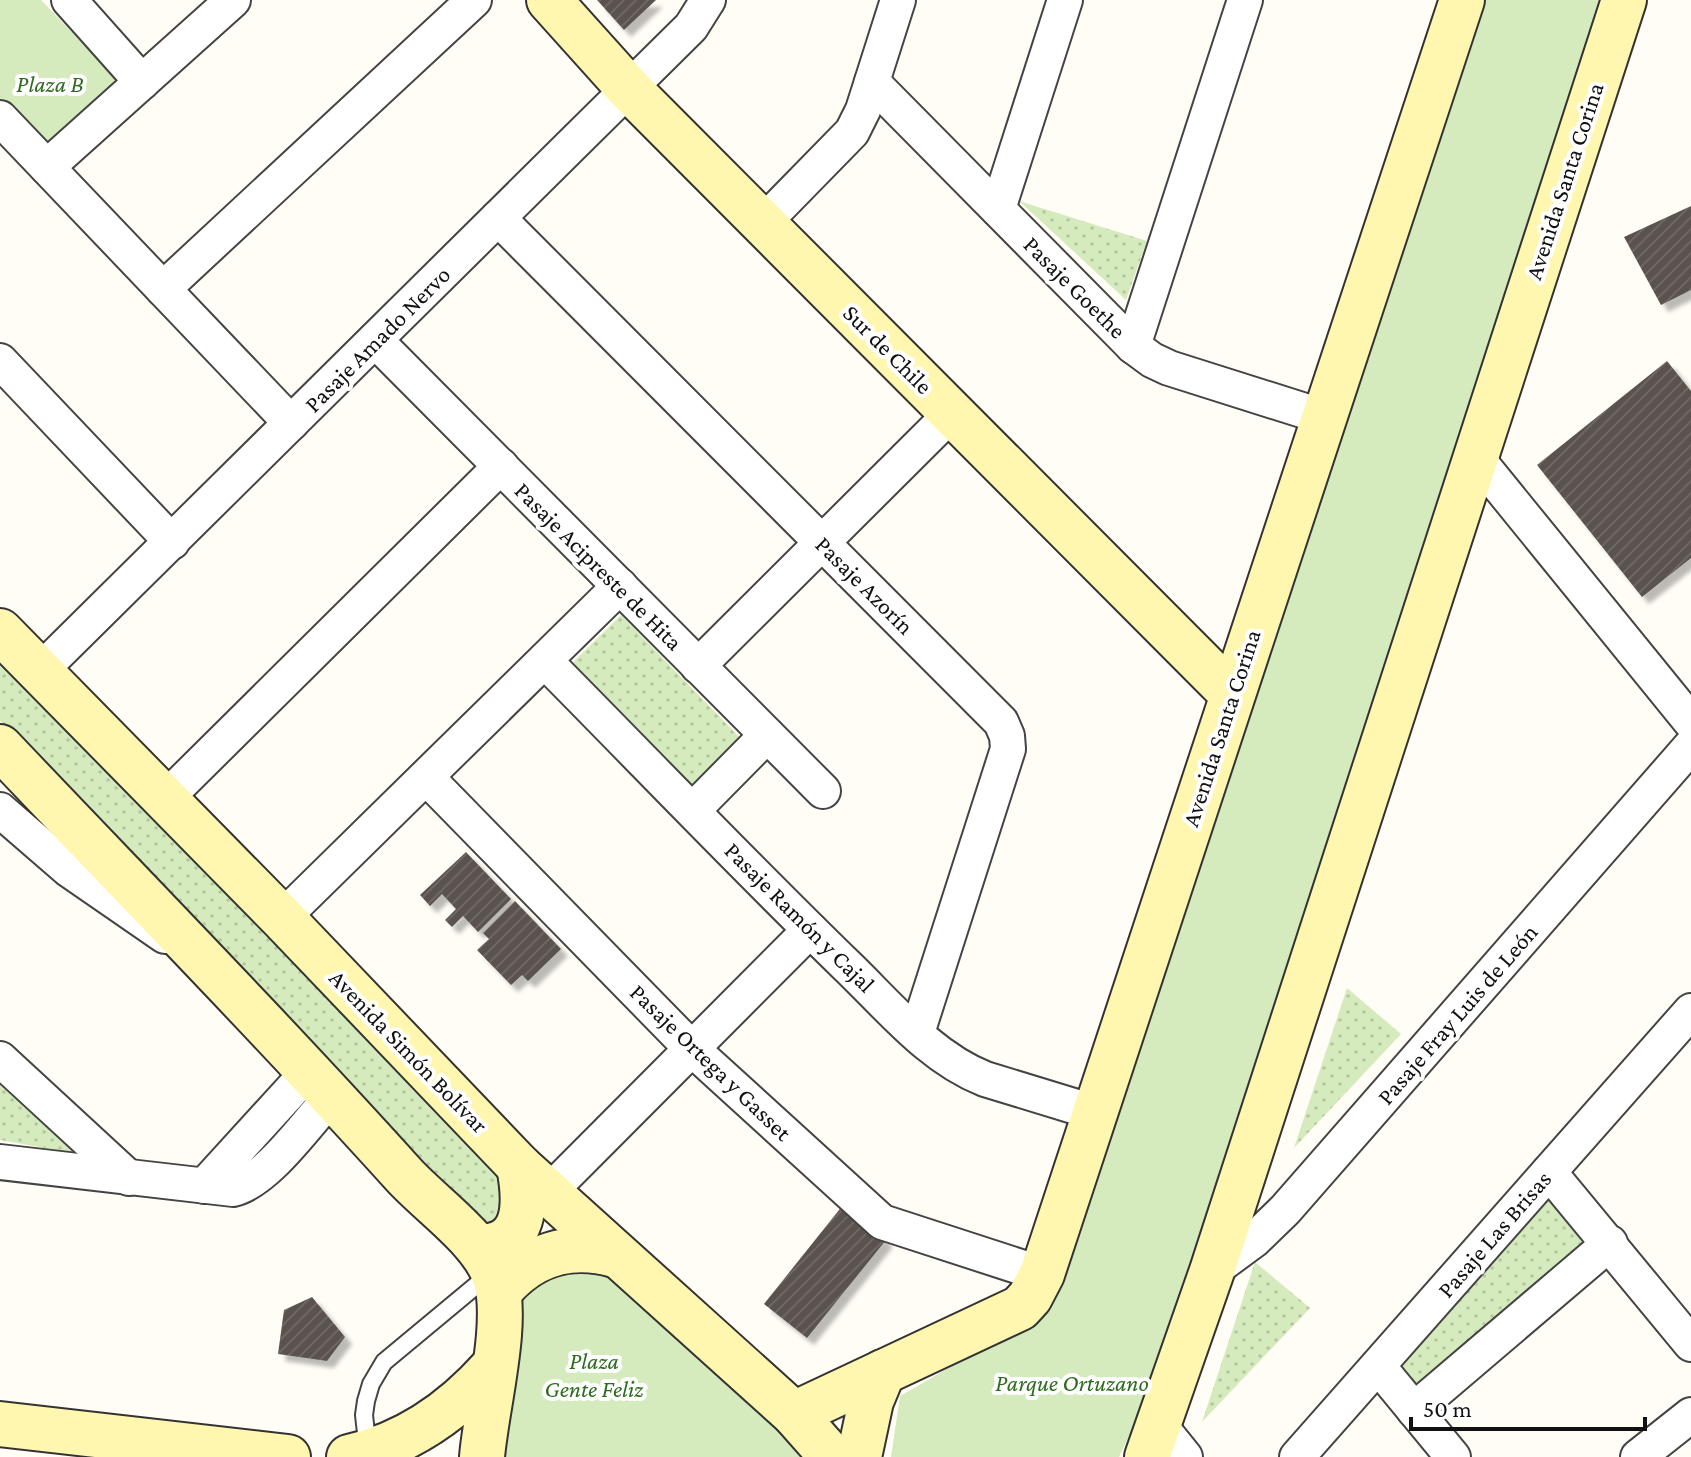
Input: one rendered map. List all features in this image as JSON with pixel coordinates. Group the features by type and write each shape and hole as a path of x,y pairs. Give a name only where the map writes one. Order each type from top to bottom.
{"main road":[{"name":"Sur de Chile","path":"549,0 629,89 1232,694"},
{"name":"Avenida Santa Corina","path":"794,1414 1020,1308 1030,1297 1042,1274 1462,0"},
{"name":"Avenida Santa Corina","path":"1164,1447 1212,1271 1624,0"},
{"name":"Avenida Simón Bolívar","path":"0,631 282,918 533,1180 794,1414 832,1457"},
{"path":"0,747 320,1083 490,1270 521,1269 550,1254 582,1249 615,1255"},
{"path":"482,1457 500,1317 490,1270 498,1245 513,1235 517,1228 523,1198 533,1180"},
{"path":"359,1455 408,1437 432,1423 493,1367"},
{"path":"859,1457 871,1401 883,1372"},
{"path":"0,1424 288,1457"}],"street":[{"path":"69,0 142,82"},
{"path":"47,167 233,0"},
{"path":"163,289 474,0"},
{"name":"Pasaje Amado Nervo","path":"39,672 691,27 708,0"},
{"path":"763,223 846,140 858,121 898,0"},
{"path":"998,209 1065,0"},
{"path":"1133,346 1245,0"},
{"name":"Pasaje Goethe","path":"872,82 1133,346 1169,368 1324,417"},
{"path":"0,118 291,423"},
{"name":"Pasaje Azorín","path":"498,218 1001,722 1008,749 917,1033"},
{"name":"Pasaje Acipreste de Hita","path":"375,340 823,791"},
{"path":"0,361 172,542"},
{"path":"698,666 952,413"},
{"path":"1474,455 1691,722"},
{"path":"165,799 501,466"},
{"path":"282,918 620,586"},
{"name":"Pasaje Ramón y Cajal","path":"545,661 810,930 940,1055 970,1073 1093,1112"},
{"path":"693,810 767,735"},
{"name":"Pasaje Fray Luis de León","path":"1212,1271 1254,1240 1285,1210 1691,746"},
{"name":"Pasaje Ortega y Gasset","path":"427,778 692,1049 882,1222 1042,1274"},
{"path":"0,810 98,892 199,956"},
{"path":"533,1180 692,1049 810,930"},
{"name":"Pasaje Las Brisas","path":"1297,1457 1549,1172 1687,1025"},
{"path":"0,1059 129,1178"},
{"path":"0,1162 204,1186 320,1083"},
{"path":"1549,1172 1691,1344"},
{"path":"1414,1410 1610,1243"},
{"path":"1378,1366 1453,1457"},
{"path":"1638,1457 1691,1415"}],"lane":[{"path":"359,1455 366,1401 371,1384 384,1362 490,1270"}],"green space":[{"name":"Plaza B","path":"0,0 41,0 123,86 46,152 0,104"},
{"name":"Parque Ortuzano","path":"1478,0 1610,0 1147,1398 1119,1457 891,1457 900,1396 1047,1312"},
{"path":"1019,201 1147,241 1126,300"},
{"path":"621,615 750,748 696,800 568,667"},
{"path":"0,643 505,1180 504,1221 486,1232 0,721"},
{"path":"1347,988 1401,1034 1294,1148"},
{"path":"0,1068 100,1158 0,1140"},
{"path":"1546,1191 1590,1244 1418,1389 1396,1364"},
{"path":"1255,1262 1310,1308 1202,1422"},
{"name":"Plaza Gente Feliz","path":"597,1263 818,1457 495,1457 520,1304 531,1279"}],"building":[{"path":"597,0 656,0 624,30"},
{"path":"1691,206 1691,290 1661,305 1624,237"},
{"path":"1667,361 1691,391 1691,558 1642,597 1537,465"},
{"path":"466,852 511,899 478,932 463,916 452,927 445,920 456,909 442,894 430,906 420,895"},
{"path":"515,901 561,949 528,981 522,975 511,985 477,950 489,939 483,933"},
{"path":"843,1205 886,1240 807,1338 764,1304"},
{"path":"312,1297 345,1337 327,1361 278,1354 284,1310"}]}
